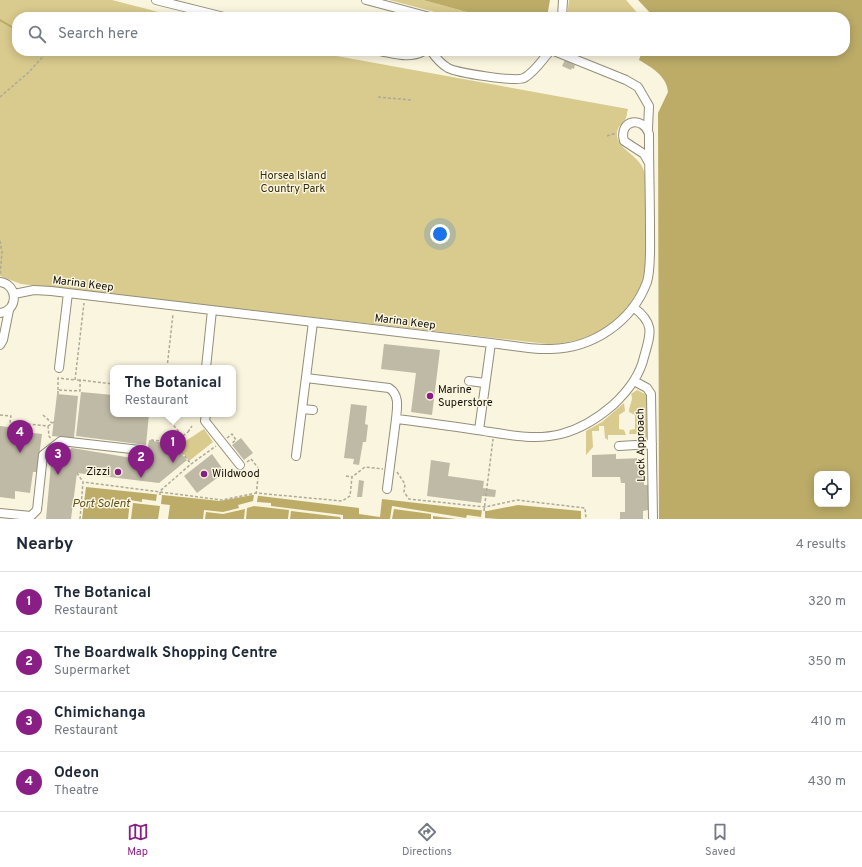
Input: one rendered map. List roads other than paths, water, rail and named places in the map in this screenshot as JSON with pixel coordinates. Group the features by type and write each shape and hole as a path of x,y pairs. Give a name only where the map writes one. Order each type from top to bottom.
{"street":[{"path":"156,0 204,12"},
{"path":"366,0 401,12"},
{"path":"562,12 563,0"},
{"path":"434,56 437,60 449,69 514,80 525,78 546,56"},
{"name":"Marina Keep","path":"14,294 34,290 68,293 550,349 574,346 597,338 616,326 633,307 647,281 650,250 649,106 638,87 626,80 566,56"},
{"path":"648,129 646,126 636,122 628,124 624,128 622,134 626,144 644,154 649,163"},
{"path":"0,282 9,285 14,294 14,304 9,310 0,345"},
{"path":"59,368 68,293"},
{"path":"396,419 494,433 543,436 570,431 588,424 608,410 624,394 634,381 644,360 649,338 649,322 644,315 633,307"},
{"path":"0,313 9,310"},
{"path":"206,365 212,310"},
{"path":"296,456 313,322"},
{"path":"0,323 4,333"},
{"path":"479,430 490,343"},
{"path":"306,378 389,388 395,394 397,400 396,419 387,488"},
{"path":"469,381 485,383"},
{"name":"Lock Approach","path":"634,381 647,388 651,394 653,519"},
{"path":"302,409 314,410"},
{"path":"206,417 205,421 222,442 241,461"},
{"path":"0,513 31,516 37,510 44,455 61,441 140,450"},
{"path":"619,446 652,444"}],"water":[{"path":"423,0 550,0 548,12 467,12"},
{"path":"638,0 862,0 862,519 659,519 658,113 668,92 665,81 653,69 639,60 640,56 850,56 850,12 649,12"},
{"name":"Port Solent","path":"86,487 220,501 252,495 359,508 359,514 380,517 382,499 487,511 518,505 581,511 581,519 82,519"}],"waterway":[{"path":"0,20 12,27"}],"place":[{"name":"Marine Superstore","path":"430,396"},
{"name":"Odeon","path":"20,453"},
{"name":"The Botanical","path":"173,463"},
{"name":"Zizzi","path":"118,472"},
{"name":"Wildwood","path":"204,474"},
{"name":"Chimichanga","path":"58,475"},
{"name":"The Boardwalk Shopping Centre","path":"141,478"}],"park label":[{"name":"Horsea Island Country Park","path":"293,182"}]}
